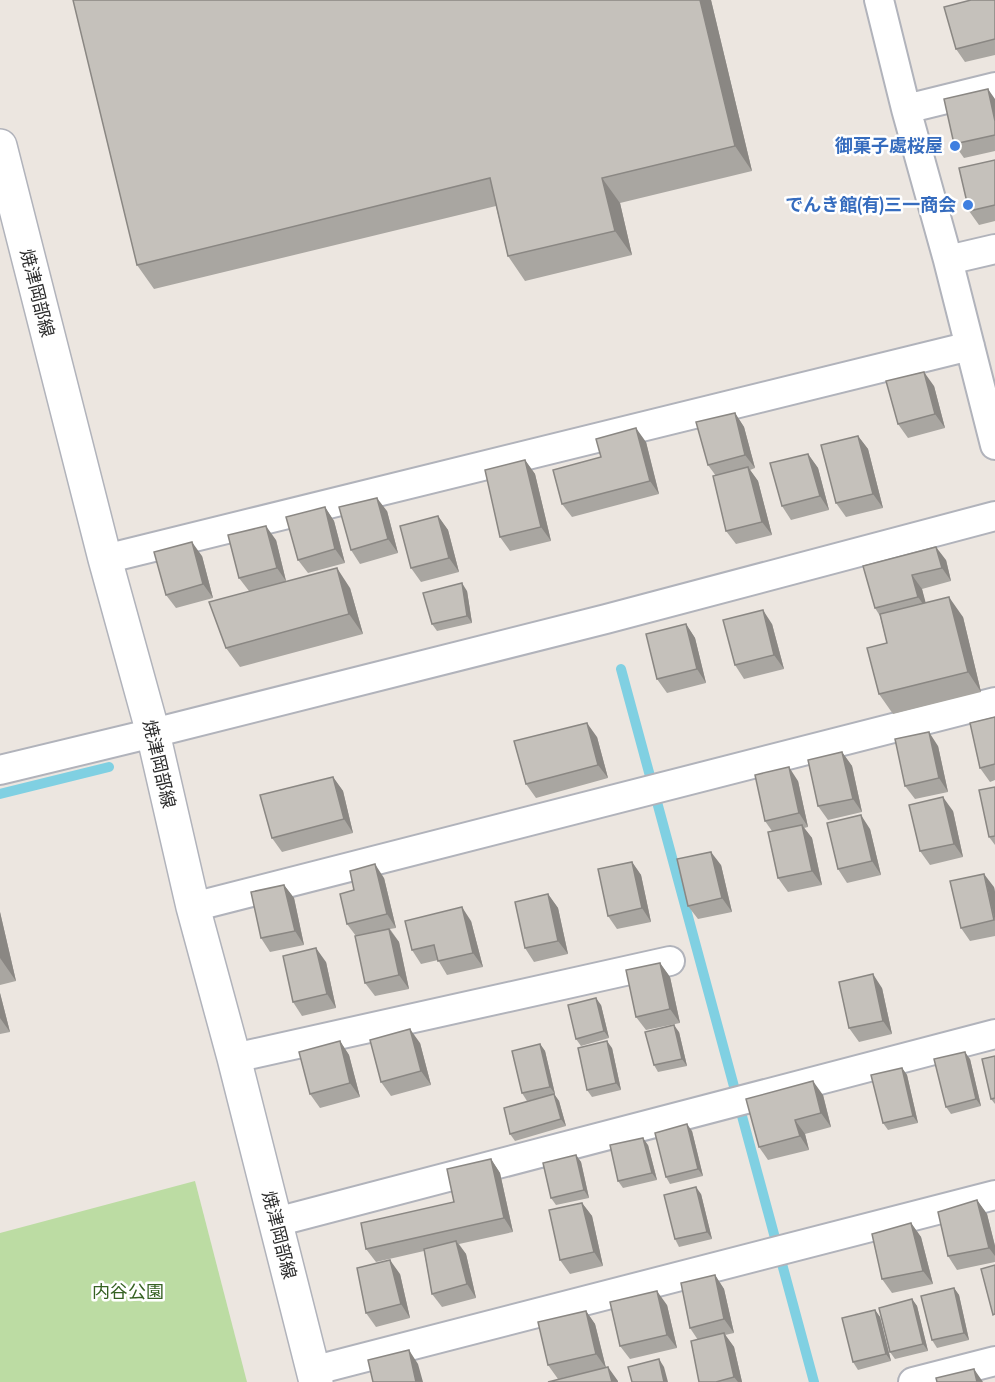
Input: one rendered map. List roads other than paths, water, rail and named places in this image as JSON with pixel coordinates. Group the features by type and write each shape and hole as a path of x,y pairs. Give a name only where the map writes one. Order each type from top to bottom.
{"main road":[{"name":"焼津岡部線","path":"0,146 105,559 153,733 194,907 314,1376"}],"street":[{"path":"879,0 995,445"},
{"path":"906,109 995,87"},
{"path":"948,260 995,249"},
{"path":"105,559 970,346"},
{"path":"0,770 595,622 995,516"},
{"path":"194,907 995,702"},
{"path":"234,1059 670,961"},
{"path":"276,1222 995,1034"},
{"path":"314,1376 995,1195"},
{"path":"913,1382 995,1361"}],"waterway":[{"path":"621,669 814,1382"},
{"path":"0,794 109,767"}],"place":[{"name":"御菓子處桜屋","path":"955,146"},
{"name":"でんき館(有)三一商会","path":"968,205"}],"park label":[{"name":"内谷公園","path":"128,1292"}]}
